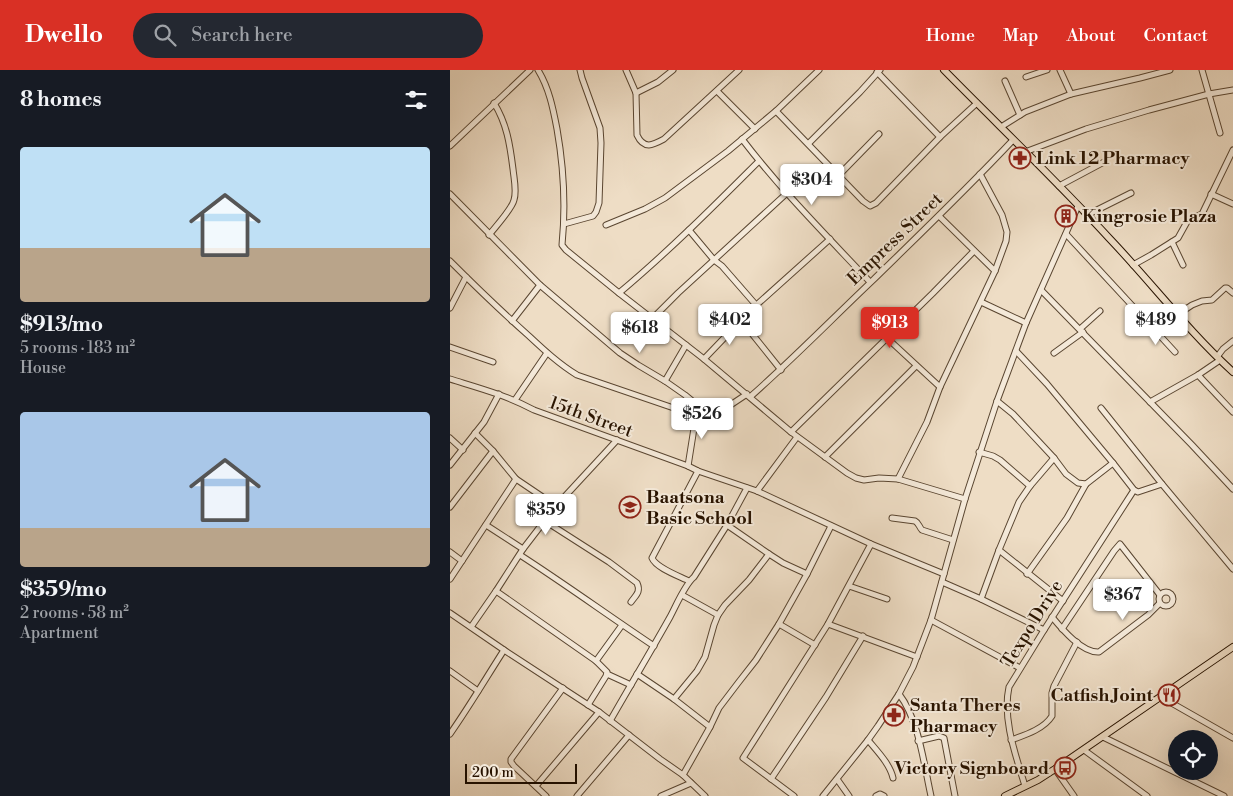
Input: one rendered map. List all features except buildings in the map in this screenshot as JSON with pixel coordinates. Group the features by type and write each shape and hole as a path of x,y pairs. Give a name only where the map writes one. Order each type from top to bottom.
{"main road":[{"path":"945,70 1087,215 1175,313 1218,359 1233,372"},
{"path":"1005,796 1055,769 1233,647"}],"street":[{"path":"450,146 530,70"},
{"path":"538,70 548,91 561,150 564,185 562,245 566,250 618,293 680,339 797,437 856,478 864,480 879,478 898,479 965,499"},
{"path":"564,224 593,216 599,204 600,128 580,70"},
{"path":"626,70 636,93 637,136 648,145 664,139 739,70"},
{"path":"636,93 658,82 673,70"},
{"path":"606,225 645,209 665,198 755,129 818,70"},
{"path":"1026,76 1047,70"},
{"path":"1060,70 1071,94"},
{"path":"1001,127 1020,115 1071,94 1170,70"},
{"path":"1202,70 1220,133"},
{"path":"809,143 879,71 940,137"},
{"path":"1006,81 1020,115"},
{"path":"1025,152 1086,129 1149,110 1209,94 1233,90"},
{"path":"718,91 755,129"},
{"path":"489,234 511,207 515,191 509,138 504,121 494,103"},
{"path":"776,111 870,206 874,205 976,103"},
{"path":"839,175 880,134"},
{"path":"742,139 787,193 870,282"},
{"name":"Empress Street","path":"702,408 711,413 720,412 748,395 781,370 1014,140"},
{"path":"1133,265 1178,238 1188,220 1202,214 1233,150"},
{"path":"618,293 689,230 759,161"},
{"path":"1059,186 1104,162"},
{"path":"898,479 927,422 940,387 981,302 1006,241 1007,232 1002,215 980,174"},
{"path":"1087,215 1131,192"},
{"path":"633,338 678,293 787,193"},
{"path":"450,194 540,285 620,352 702,408 697,416 688,466"},
{"path":"1211,194 1233,204"},
{"path":"823,796 868,740 899,694 917,657 931,620 965,499 997,401 1026,323 1078,206"},
{"path":"939,216 995,271"},
{"path":"689,230 756,305"},
{"path":"1066,234 1175,352"},
{"path":"704,359 756,305 830,239"},
{"path":"1172,242 1184,265"},
{"path":"791,432 974,251"},
{"path":"450,262 562,365 577,374 697,416"},
{"path":"450,308 466,277"},
{"path":"512,321 540,285"},
{"path":"1153,327 1192,305 1212,300 1226,288 1233,293"},
{"path":"1041,290 1233,489"},
{"path":"981,302 1026,323"},
{"path":"1054,353 1081,331 1100,312"},
{"path":"741,320 781,370"},
{"path":"887,338 940,387"},
{"path":"1150,402 1198,375 1218,359 1223,349 1233,341"},
{"path":"665,381 686,345"},
{"path":"450,346 493,362"},
{"path":"1016,351 1047,384 1136,492 1162,484"},
{"path":"515,400 547,353"},
{"path":"825,457 916,366"},
{"path":"1198,375 1233,412"},
{"name":"15th Street","path":"450,379 499,394 534,410 756,491 871,544 944,574"},
{"path":"450,465 484,422 499,394"},
{"path":"997,401 1013,414 1054,458 1066,474 1078,483 1086,484"},
{"path":"1101,408 1233,569"},
{"path":"476,433 516,479 556,506"},
{"path":"756,491 797,437"},
{"path":"450,438 463,450"},
{"path":"471,627 521,552 556,506 617,440"},
{"path":"450,507 493,451"},
{"path":"980,452 1000,460 1030,486"},
{"path":"981,598 998,550 1019,502 1054,458"},
{"path":"1027,574 1068,518 1086,484 1113,463"},
{"path":"689,581 660,567 653,562 652,558 698,471"},
{"path":"450,580 516,479"},
{"path":"610,721 689,581 694,577 727,525 747,488"},
{"name":"Texpo Drive","path":"1025,786 1011,740 1008,710 1009,687 1134,490"},
{"path":"892,518 915,521 922,530 953,540"},
{"path":"545,521 609,562 637,583 639,592 631,602"},
{"path":"486,525 654,646"},
{"path":"727,525 783,563 807,574"},
{"path":"683,775 710,728 719,708 756,660 779,624 831,526"},
{"path":"794,796 743,758 828,624 871,544"},
{"path":"1062,629 1120,544 1160,595 1160,603"},
{"path":"998,550 1063,601"},
{"path":"450,552 462,561"},
{"path":"674,699 697,671 705,656 718,614 725,604 749,580 769,554"},
{"path":"942,582 981,598 1044,630"},
{"path":"849,586 887,599"},
{"path":"496,591 596,661 605,670 606,674 631,685"},
{"path":"1160,595 1166,592 1172,598 1172,602 1168,605 1165,606 1160,603"},
{"path":"682,595 718,614"},
{"path":"1052,617 1077,642 1089,650 1099,652 1148,615 1160,603"},
{"path":"450,613 599,712 683,775 705,796"},
{"path":"931,620 1020,668"},
{"path":"596,661 622,624"},
{"path":"779,624 815,644"},
{"path":"828,624 917,657"},
{"path":"772,779 796,740 826,698 863,636"},
{"path":"1011,740 1035,730 1050,719 1052,716 1052,693 1054,686 1077,642"},
{"path":"450,734 504,650"},
{"path":"450,671 478,691"},
{"path":"588,705 606,674"},
{"path":"637,674 674,699 710,728"},
{"path":"546,796 514,766 511,759 563,688"},
{"path":"899,694 910,712 931,796"},
{"path":"1161,697 1233,738"},
{"path":"536,786 599,712"},
{"path":"577,796 629,735"},
{"path":"918,741 939,736 944,738 955,796"},
{"path":"1103,737 1224,796"},
{"path":"868,740 886,763 893,778"},
{"path":"1084,750 1147,796"},
{"path":"1055,769 1074,796"},
{"path":"836,779 849,796"},
{"path":"661,796 691,783"},
{"path":"876,796 880,794 884,796"}],"place":[{"name":"Link 12 Pharmacy","path":"1020,158"},
{"name":"Kingrosie Plaza","path":"1066,216"},
{"name":"Baatsona Basic School","path":"630,507"},
{"name":"Catfish Joint","path":"1169,695"},
{"name":"Santa Theres Pharmacy","path":"894,715"},
{"name":"Victory Signboard","path":"1065,768"}]}
